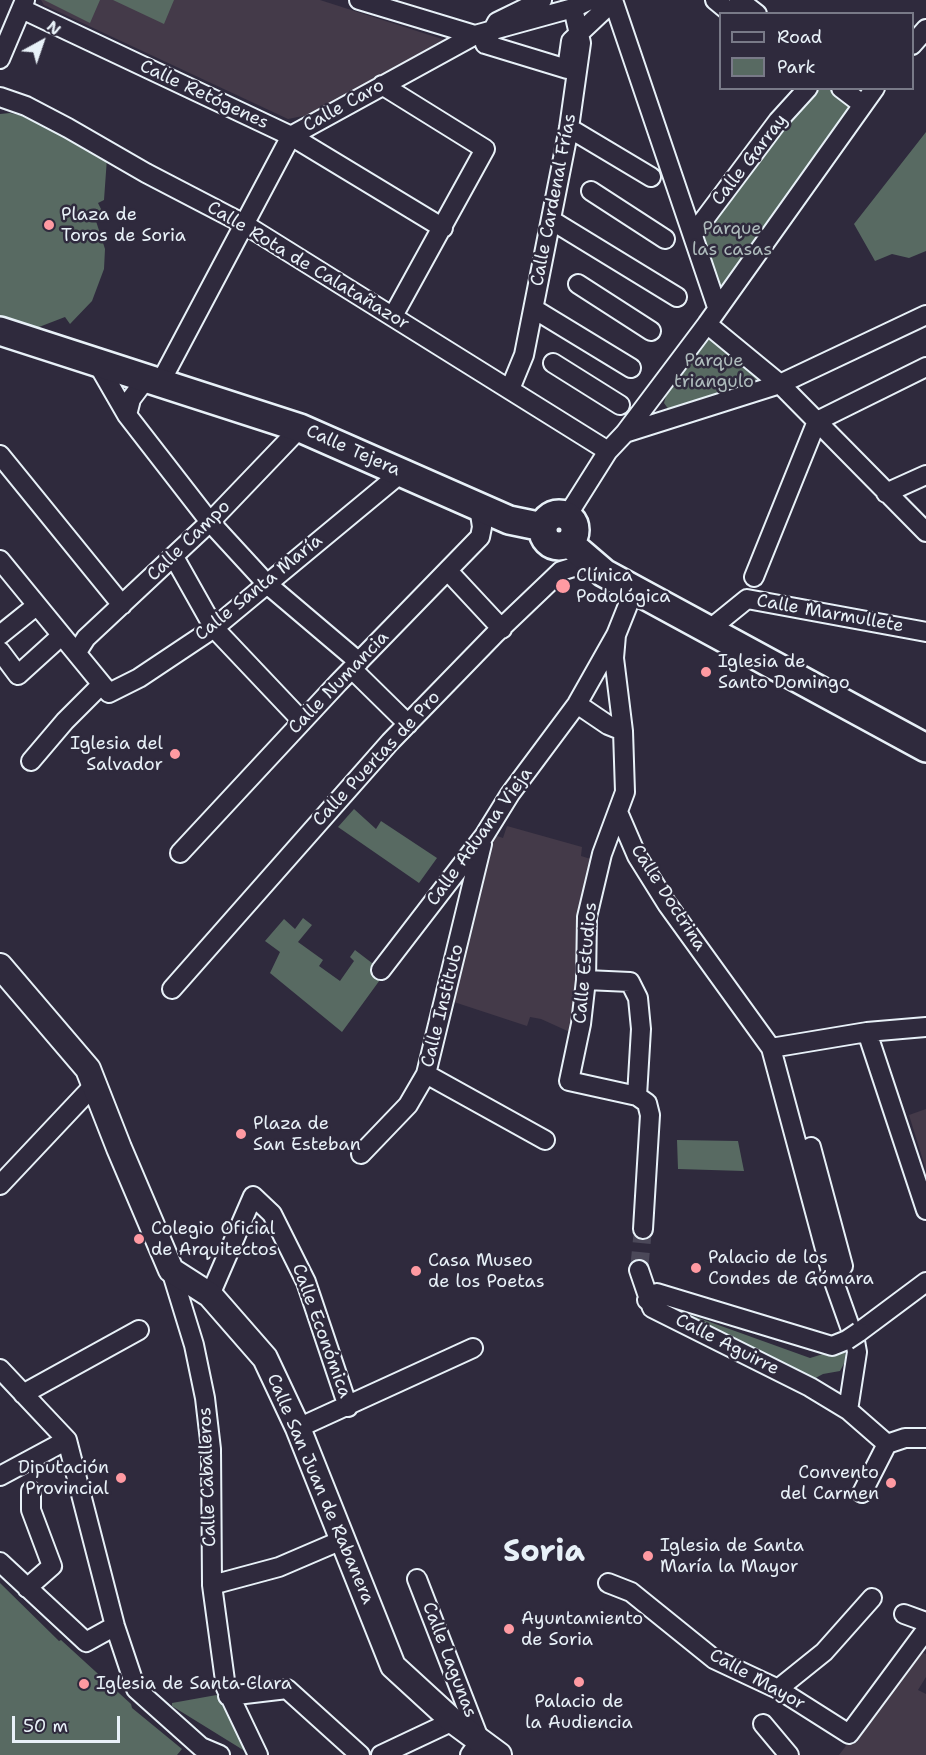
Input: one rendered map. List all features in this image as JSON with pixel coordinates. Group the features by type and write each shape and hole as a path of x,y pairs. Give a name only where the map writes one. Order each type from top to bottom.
{"main road":[{"name":"Calle Tejera","path":"1,333 300,428 509,520 555,521"},
{"path":"555,521 544,538 553,545 569,543 604,573 926,748"}],"street":[{"path":"359,0 411,7 475,35"},
{"path":"542,0 496,22 485,44 567,69 571,41 605,9 602,0"},
{"name":"Calle Caro","path":"127,415 131,399 153,381 244,224 291,135 475,35 590,0"},
{"path":"613,0 717,306"},
{"path":"714,0 729,12"},
{"path":"739,0 754,12"},
{"path":"0,59 4,40 23,5"},
{"name":"Calle Retógenes","path":"23,5 291,135 443,228"},
{"name":"Calle Cardenal Frías","path":"510,389 524,355 569,128 581,43 579,33 565,6"},
{"path":"382,85 485,149 393,316"},
{"name":"Calle Garray","path":"693,232 778,121 806,90"},
{"path":"844,90 862,104"},
{"path":"555,521 707,324 717,306 873,90"},
{"name":"Calle Rota de Calatañazor","path":"0,97 26,106 146,174 244,224 608,451"},
{"path":"569,128 651,177"},
{"path":"591,191 665,239"},
{"path":"551,220 677,297"},
{"path":"578,284 651,330"},
{"path":"534,309 630,368"},
{"path":"625,433 780,384 926,315"},
{"path":"707,324 780,384 926,532"},
{"path":"97,363 127,415 210,522 267,584 355,665 408,724"},
{"path":"554,363 620,405"},
{"path":"754,577 817,421 926,367"},
{"name":"Calle Campo","path":"77,652 86,638 210,522 300,428"},
{"path":"0,455 122,605"},
{"name":"Calle Santa María","path":"31,761 64,721 105,689 139,678 213,628 401,473"},
{"path":"886,493 926,475"},
{"name":"Calle Numancia","path":"180,853 355,665 480,537 482,527 479,507"},
{"path":"174,557 213,628 302,721"},
{"path":"0,560 105,689"},
{"name":"Calle Puertas de Pro","path":"172,989 408,724 561,571 577,566 604,573"},
{"path":"445,575 502,629"},
{"path":"618,812 625,792 623,731 614,658 616,635 634,590"},
{"name":"Calle Marmullete","path":"710,629 747,599 926,632"},
{"path":"0,635 36,606"},
{"name":"Calle Aduana Vieja","path":"381,970 484,836 510,794 577,704 616,635"},
{"path":"0,651 18,675 61,636"},
{"path":"577,704 608,725 623,731"},
{"name":"Calle Estudios","path":"618,812 602,854 587,916 586,980 581,1024 569,1081 637,1096"},
{"name":"Calle Doctrina","path":"618,812 637,856 667,904 771,1048 786,1054 843,1266 832,1279 854,1341"},
{"name":"Calle Instituto","path":"361,1154 408,1105 426,1074 484,836"},
{"path":"0,966 92,1076 0,1185"},
{"path":"586,980 630,982 638,999 641,1029 637,1096 647,1103 650,1115 643,1228"},
{"path":"771,1048 867,1032 926,1027"},
{"path":"867,1032 926,1210"},
{"path":"426,1074 545,1140"},
{"name":"Calle Caballeros","path":"92,1076 119,1148 171,1270 194,1345 205,1398 211,1449 212,1585 228,1696 258,1755"},
{"name":"Calle Económica","path":"210,1295 254,1196 272,1214 306,1282 348,1407"},
{"name":"Calle San Juan de Rabanera","path":"171,1270 210,1295 266,1358 298,1428 393,1666 483,1750"},
{"path":"639,1270 647,1300 657,1293 832,1346 854,1341 926,1282"},
{"name":"Calle Aguirre","path":"647,1300 652,1308 810,1387 848,1410 887,1444"},
{"path":"23,1394 139,1330"},
{"path":"848,1410 854,1341"},
{"path":"298,1428 473,1348"},
{"path":"0,1370 67,1440 115,1626 136,1689 197,1751 220,1755"},
{"path":"862,1493 887,1444 905,1438 926,1438"},
{"path":"0,1476 67,1440"},
{"path":"27,1588 52,1566 31,1510 31,1491"},
{"path":"212,1585 279,1567 342,1540"},
{"path":"0,1562 86,1642 115,1626"},
{"name":"Calle Lagunas","path":"417,1579 483,1750"},
{"name":"Calle Mayor","path":"608,1583 631,1592 714,1659 778,1689 849,1734 926,1630"},
{"path":"778,1689 824,1652 872,1598"},
{"path":"904,1614 926,1622"},
{"path":"228,1696 287,1689 360,1755"},
{"path":"381,1755 453,1721"},
{"path":"763,1724 789,1755"}],"shaded area":[{"path":"41,0 320,0 445,40 308,115 288,119 44,5"},
{"path":"507,826 582,847 581,856 594,860 580,921 572,1033 541,1019 530,1017 527,1026 454,1002 494,835 503,838"},
{"path":"926,1109 926,1170 909,1115"},
{"path":"918,1651 926,1654 926,1677 918,1690 926,1694 926,1755 839,1755"}],"green space":[{"path":"44,0 100,0 90,23"},
{"path":"113,0 174,0 164,24"},
{"name":"Parque las casas","path":"810,90 842,90 862,104 717,307 699,238"},
{"name":"Plaza de Toros de Soria","path":"10,113 36,119 107,158 104,200 98,203 103,213 95,218 105,249 104,269 92,301 70,324 65,317 39,327 23,328 0,322 0,114"},
{"path":"926,132 926,251 909,258 892,254 875,261 854,224"},
{"name":"Parque triangulo","path":"712,338 717,340 758,380 669,410 664,403 666,396 705,340"},
{"path":"354,809 376,829 381,821 437,858 419,883 338,827"},
{"path":"303,918 312,925 298,942 323,960 319,966 340,981 354,961 350,957 355,950 385,973 342,1032 270,973 280,952 265,941 284,919 295,929"},
{"path":"677,1140 738,1141 744,1171 678,1169"},
{"path":"660,1304 810,1358 843,1348 847,1358 840,1371 823,1374 810,1381"},
{"path":"0,1583 59,1641 61,1640 131,1704 132,1708 182,1749 177,1755 0,1755"},
{"path":"222,1694 248,1753 172,1706 172,1703"}],"tunnel":[{"path":"639,1270 643,1229"}],"place":[{"name":"Plaza de Toros de Soria","path":"49,225"},
{"name":"Clínica Podológica","path":"563,586"},
{"name":"Iglesia de Santo Domingo","path":"706,672"},
{"name":"Iglesia del Salvador","path":"175,754"},
{"name":"Plaza de San Esteban","path":"241,1134"},
{"name":"Colegio Oficial de Arquitectos","path":"139,1239"},
{"name":"Palacio de los Condes de Gómara","path":"696,1268"},
{"name":"Casa Museo de los Poetas","path":"416,1271"},
{"name":"Diputación Provincial","path":"121,1478"},
{"name":"Convento del Carmen","path":"891,1483"},
{"name":"Iglesia de Santa María la Mayor","path":"648,1556"},
{"name":"Ayuntamiento de Soria","path":"509,1629"},
{"name":"Palacio de la Audiencia","path":"579,1682"},
{"name":"Iglesia de Santa Clara","path":"84,1684"}],"district":[{"name":"Soria","path":"544,1553"}]}
